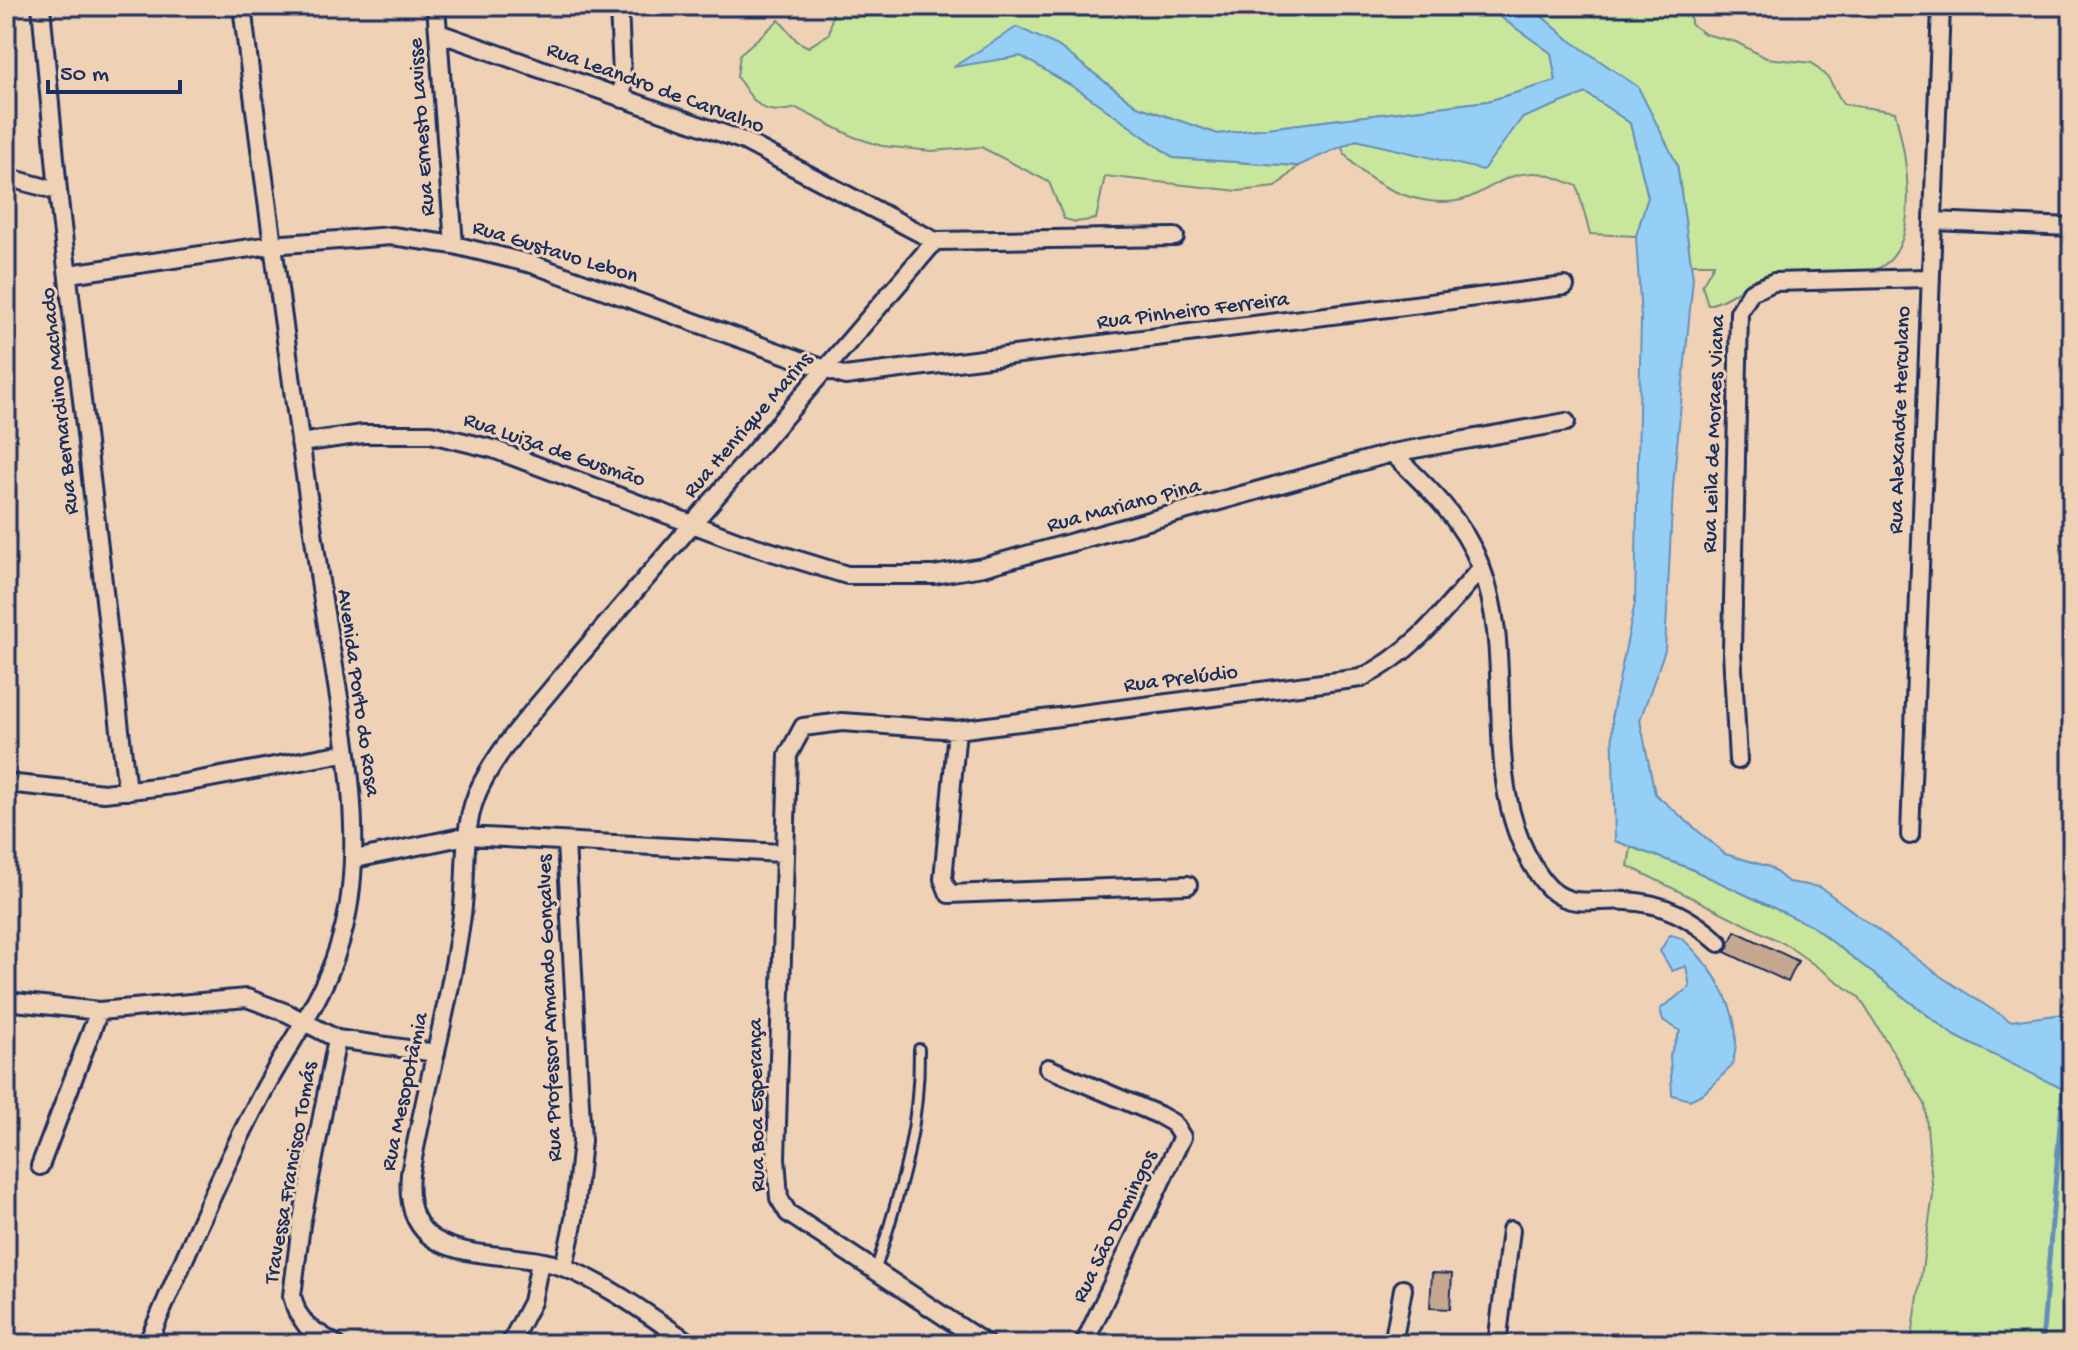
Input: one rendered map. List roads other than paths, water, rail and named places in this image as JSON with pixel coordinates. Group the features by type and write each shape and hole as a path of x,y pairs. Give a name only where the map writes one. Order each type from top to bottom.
{"street":[{"name":"Rua Bernardino Machado","path":"41,6 58,191 127,791"},
{"name":"Avenida Porto do Rosa","path":"147,1344 265,1088 305,1025 332,966 344,930 355,859 344,753 271,245 242,6"},
{"name":"Rua Ernesto Lavisse","path":"436,6 454,245"},
{"path":"619,6 623,99"},
{"name":"Rua Alexandre Herculano","path":"1910,835 1928,278 1941,6"},
{"name":"Rua Leandro de Carvalho","path":"439,33 744,141 935,241"},
{"path":"6,177 58,191"},
{"path":"1933,221 2072,227"},
{"name":"Rua Gustavo Lebon","path":"69,274 271,245 392,236 454,245 532,264 827,370"},
{"path":"935,241 1175,237"},
{"name":"Rua Henrique Marins","path":"466,836 482,783 504,749 935,241"},
{"name":"Rua Leila de Moraes Viana","path":"1738,760 1731,662 1739,312 1751,292 1774,282 1928,278"},
{"name":"Rua Pinheiro Ferreira","path":"827,370 845,376 866,376 1565,286"},
{"name":"Rua Mariano Pina","path":"695,522 740,542 847,575 934,575 1037,553 1392,453 1566,422"},
{"name":"Rua Luiza de Gusmão","path":"300,443 363,434 431,434 493,449 695,522"},
{"path":"1392,453 1455,519 1481,568 1492,613 1507,800 1524,846 1541,878 1553,892 1574,903 1625,901 1684,915 1719,943"},
{"name":"Rua Prelúdio","path":"842,722 957,730 1361,678 1398,659 1417,643 1481,568"},
{"name":"Rua Boa Esperança","path":"842,722 810,724 797,733 788,755 782,853 776,1158 779,1198 796,1220 876,1269 986,1344"},
{"path":"957,730 943,879 949,894 1188,885"},
{"path":"6,783 104,793 127,791 344,753"},
{"path":"355,859 466,836 782,853"},
{"name":"Rua Mesopotâmia","path":"466,836 463,913 410,1174 408,1199 413,1217 428,1235 446,1245 476,1254 564,1267 624,1298 691,1344"},
{"name":"Rua Professor Armando Gonçalves","path":"564,1267 574,1219 582,1141 566,842"},
{"path":"6,1001 99,1011 247,998 287,1013 337,1039 436,1053"},
{"path":"40,1166 99,1011"},
{"name":"Travessa Francisco Tomás","path":"335,1344 307,1326 292,1296 301,1225 337,1039"},
{"name":"Rua São Domingos","path":"1048,1068 1159,1115 1173,1123 1182,1137 1084,1344"},
{"path":"1497,1344 1511,1230"},
{"path":"510,1344 532,1302 540,1262"},
{"path":"1393,1344 1403,1289"}],"lane":[{"path":"876,1269 906,1174 920,1100 919,1049"}],"water":[{"path":"1485,6 1530,6 1568,39 1638,87 1677,164 1693,278 1673,487 1665,650 1640,720 1655,794 1725,854 1770,867 1788,882 1820,887 1943,978 2010,1021 2072,1013 2072,1082 2063,1089 1953,1035 1812,926 1689,868 1615,841 1612,714 1635,603 1641,318 1636,236 1648,197 1630,123 1586,93 1522,118 1483,170 1356,140 1298,166 1174,158 1082,92 1021,56 953,67 1017,27 1058,46 1137,106 1218,134 1488,101 1556,81 1551,53"},
{"path":"1670,935 1686,942 1717,980 1730,1007 1736,1037 1731,1067 1704,1093 1690,1100 1672,1095 1670,1055 1680,1031 1663,1020 1660,1009 1690,987 1686,966 1672,971 1660,951"}],"waterway":[{"path":"2042,1344 2063,1089"}]}
